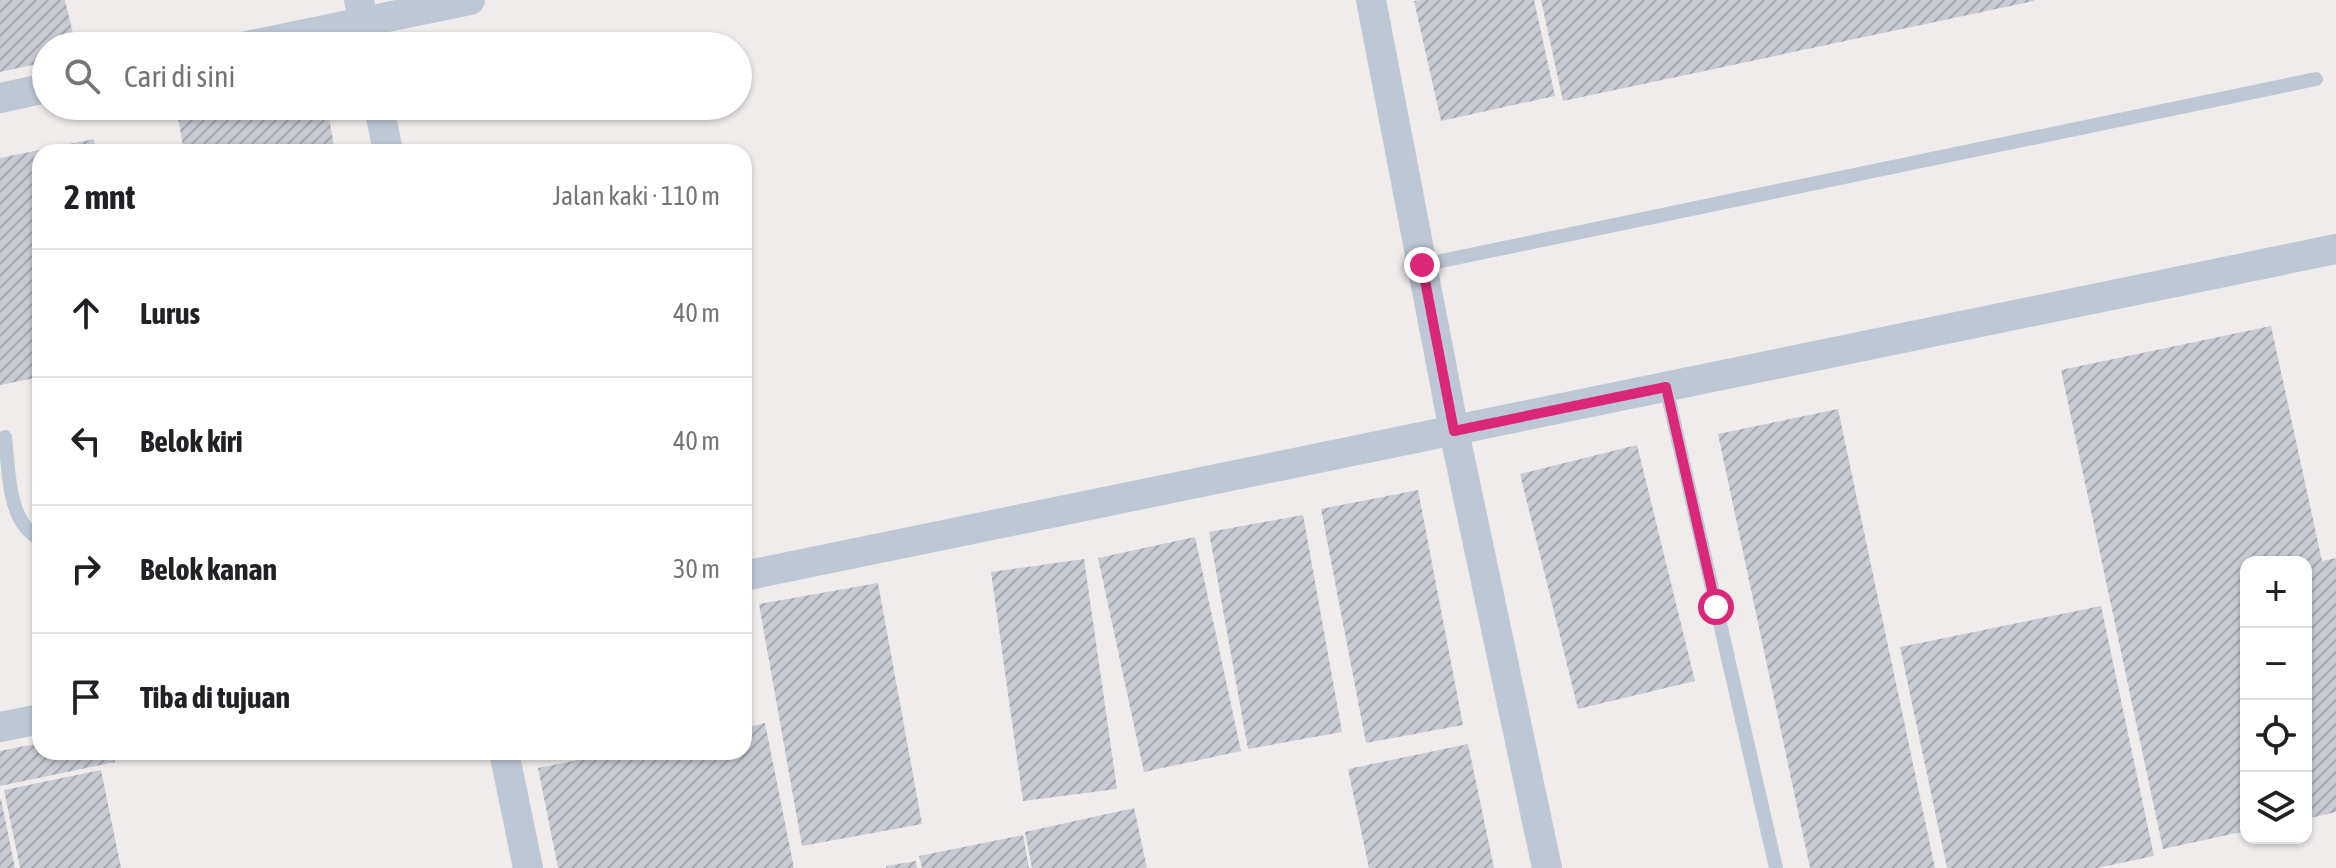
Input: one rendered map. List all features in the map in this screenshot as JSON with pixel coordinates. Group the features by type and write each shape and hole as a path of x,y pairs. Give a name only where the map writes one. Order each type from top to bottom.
{"street":[{"path":"315,32 470,0"},
{"path":"1371,0 1454,431 1547,868"},
{"path":"0,98 32,91"},
{"path":"382,120 386,144"},
{"path":"752,574 2336,249"},
{"path":"0,727 32,721"},
{"path":"506,760 528,868"}],"lane":[{"path":"1422,265 2316,79"},
{"path":"1666,387 1776,868"},
{"path":"5,437 14,507 32,535"}],"building":[{"path":"0,0 65,0 73,32 32,32 32,65 0,72"},
{"path":"1534,0 1555,96 1441,121 1414,1"},
{"path":"1541,0 2034,0 2034,1 1563,101"},
{"path":"178,120 329,120 334,144 183,144"},
{"path":"94,139 95,144 69,144"},
{"path":"32,152 32,379 0,385 0,158"},
{"path":"2271,326 2322,561 2336,558 2336,812 2312,818 2312,556 2240,556 2240,832 2163,849 2061,370"},
{"path":"1838,409 1935,868 1810,868 1718,434"},
{"path":"1637,445 1695,681 1578,709 1520,474"},
{"path":"1418,490 1463,725 1366,743 1321,509"},
{"path":"1303,515 1342,732 1248,749 1209,532"},
{"path":"1195,537 1241,751 1144,772 1098,558"},
{"path":"1084,559 1117,789 1023,801 991,572"},
{"path":"878,583 922,824 802,846 759,604"},
{"path":"2101,606 2154,856 2097,868 1947,868 1900,647"},
{"path":"765,723 794,868 558,868 538,768 578,760 752,760 752,726"},
{"path":"1468,744 1494,868 1369,868 1348,769"},
{"path":"32,745 32,760 115,762 0,786 0,751"},
{"path":"101,770 121,868 20,868 4,790"},
{"path":"1,799 15,868 0,868"},
{"path":"1134,808 1147,868 1032,868 1025,832"},
{"path":"1023,835 1029,868 922,868 919,856"},
{"path":"916,861 917,868 886,868 886,866"}],"route":[{"path":"1422,265 1454,431 1666,387 1716,607"}]}
